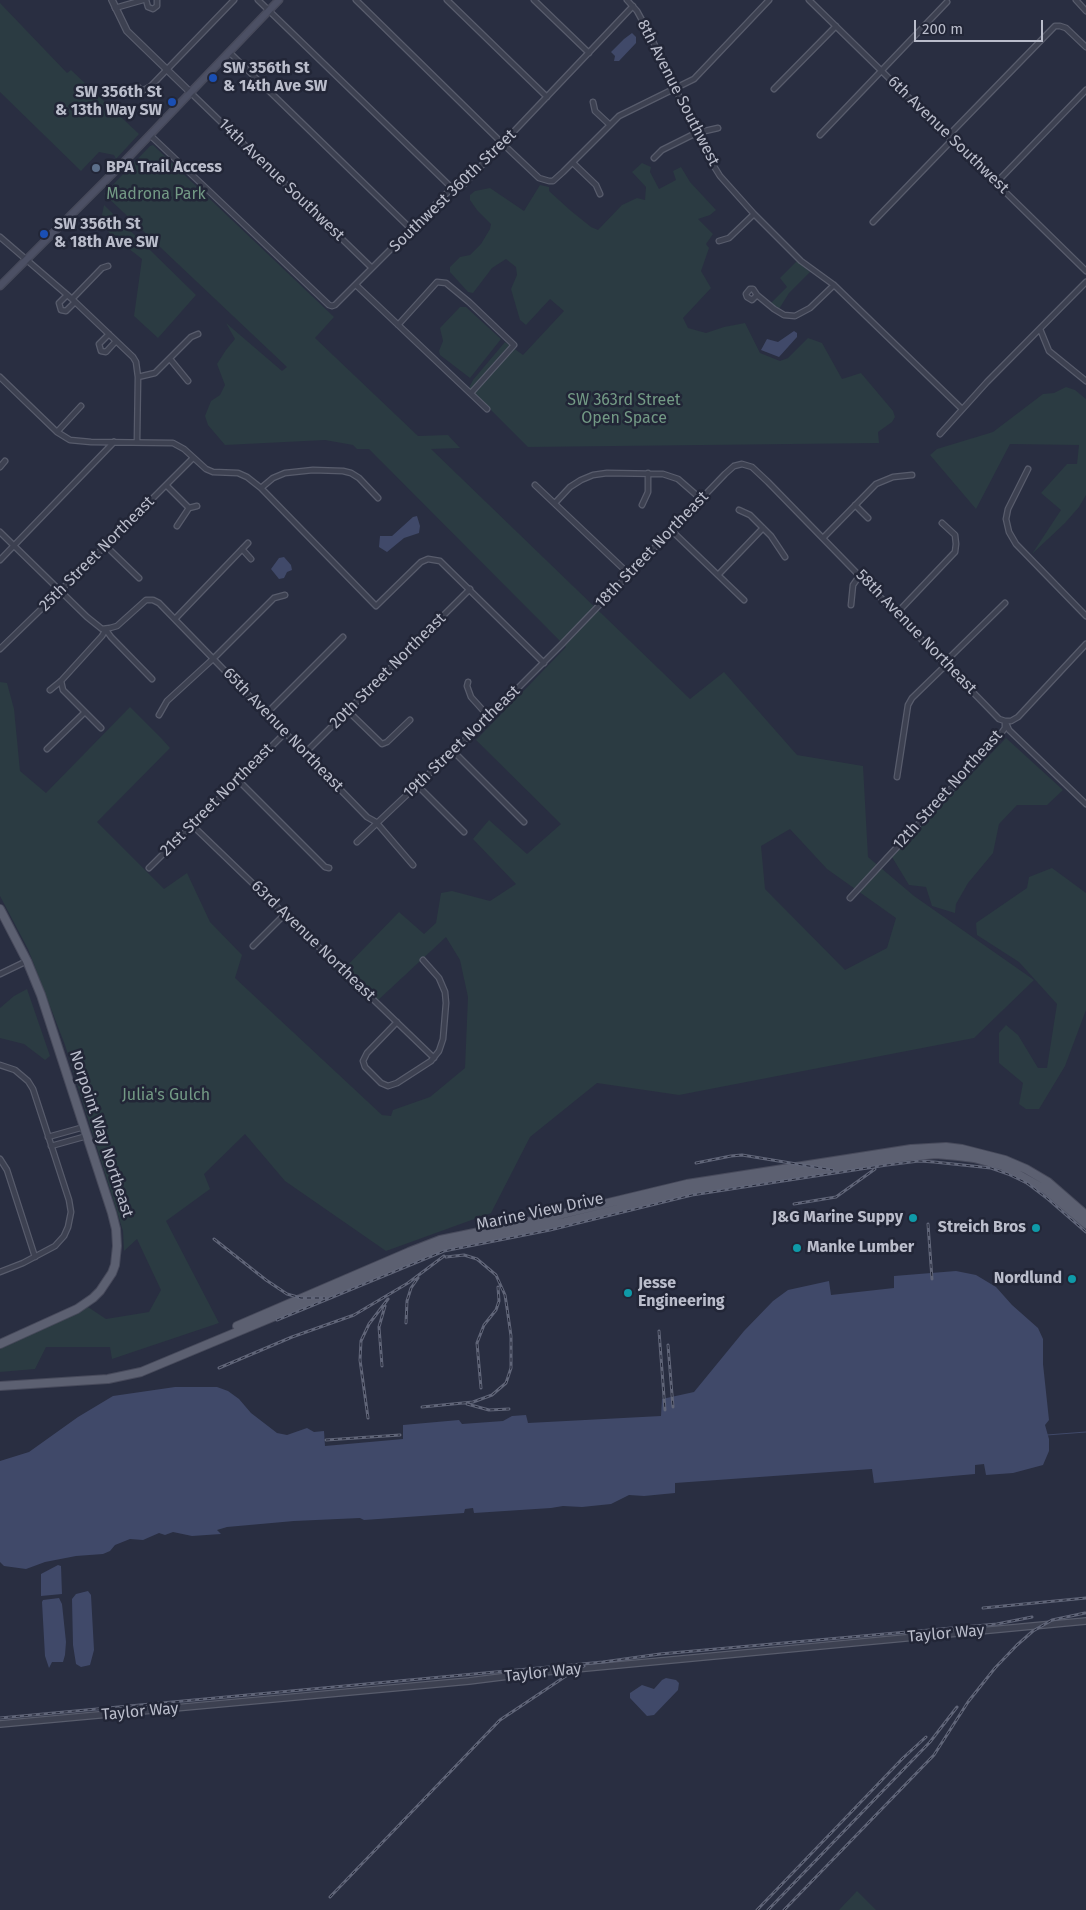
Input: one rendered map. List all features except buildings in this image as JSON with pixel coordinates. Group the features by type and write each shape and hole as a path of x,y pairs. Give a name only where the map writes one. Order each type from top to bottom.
{"main road":[{"path":"0,286 150,135 279,0"},
{"name":"Norpoint Way Northeast","path":"0,909 27,961 54,1031 116,1229 117,1255 112,1273 100,1290 85,1304 49,1323 0,1344"},
{"name":"Marine View Drive","path":"0,1382 114,1374 133,1369 440,1240 542,1219 687,1184 805,1165 926,1148 946,1147 975,1151 1005,1160 1037,1175 1086,1215"},
{"name":"Marine View Drive","path":"0,1386 108,1379 141,1372 441,1247 573,1220 692,1190 905,1157 936,1154 958,1156 974,1158 1003,1166 1046,1190 1086,1224"}],"street":[{"path":"112,0 127,31 190,92"},
{"path":"115,8 142,0"},
{"path":"146,0 148,7 153,10 157,6 157,0"},
{"path":"142,91 151,86 234,0"},
{"path":"258,0 452,188"},
{"path":"356,0 503,144 540,178 549,181 558,177 624,113 676,89 699,74 769,0"},
{"path":"447,0 547,97"},
{"path":"534,0 589,53"},
{"name":"8th Avenue Southwest","path":"628,0 648,32 715,169 754,214 805,265 834,285 962,409"},
{"name":"6th Avenue Southwest","path":"809,0 1086,271"},
{"path":"1076,0 1086,11"},
{"path":"820,135 947,2"},
{"name":"Southwest 360th Street","path":"150,135 332,306 356,285 452,188 460,188 633,6"},
{"path":"774,89 836,26"},
{"path":"948,136 1052,28 1060,26 1066,28 1086,47"},
{"path":"229,52 411,229"},
{"path":"996,183 1086,90"},
{"name":"14th Avenue Southwest","path":"190,92 372,268"},
{"path":"593,102 595,111 610,125"},
{"path":"654,158 662,150 696,133 718,128"},
{"path":"873,222 952,140"},
{"path":"573,163 596,185 600,194"},
{"path":"719,241 730,237 754,214"},
{"path":"0,237 73,300 136,362 138,377 137,442"},
{"path":"67,295 59,303 61,310 66,310 102,268 108,266"},
{"path":"398,325 437,282 446,283 451,286 514,346 471,393"},
{"path":"356,285 487,409"},
{"path":"757,295 784,315 795,316 810,308 834,285"},
{"path":"940,434 1040,328 1085,285"},
{"path":"1040,328 1049,351 1086,381"},
{"path":"109,334 99,344 101,351 108,351 116,341"},
{"path":"138,377 155,372 191,337 198,334"},
{"path":"170,359 188,381"},
{"path":"0,377 63,437 77,441 174,443 181,446 206,469 213,472 243,475 261,488 376,606 421,562 437,559 544,663"},
{"path":"57,432 81,406"},
{"path":"0,560 114,442"},
{"name":"25th Street Northeast","path":"0,649 194,458"},
{"path":"0,467 5,462"},
{"name":"18th Street Northeast","path":"566,640 730,469 742,464"},
{"name":"58th Avenue Northeast","path":"742,464 749,465 756,470 824,537 999,719 1005,721 1009,730 1086,804"},
{"path":"1028,469 1008,509 1006,524 1009,532 1016,544 1086,616"},
{"path":"261,488 273,478 285,472 313,470 343,471 360,478 378,498"},
{"path":"555,503 570,487 581,480 593,475 607,473 658,473 673,477 701,499"},
{"path":"642,505 648,492 648,473"},
{"path":"824,537 880,482 893,477 912,475"},
{"path":"535,485 629,574"},
{"path":"166,486 189,508"},
{"path":"856,505 868,518"},
{"path":"177,526 189,508 197,506"},
{"path":"739,510 750,515 771,536 785,557"},
{"path":"897,613 955,552 954,535 942,522"},
{"path":"301,530 306,525"},
{"path":"718,575 763,528"},
{"path":"671,530 744,600"},
{"path":"0,532 93,623 106,629 111,637 152,679"},
{"path":"175,619 248,543"},
{"path":"104,548 109,549 139,578"},
{"path":"242,550 251,559"},
{"path":"339,569 344,564"},
{"path":"851,605 853,585 860,575"},
{"name":"20th Street Northeast","path":"305,753 470,589"},
{"path":"159,715 167,701 214,658 274,598 285,595"},
{"name":"65th Avenue Northeast","path":"106,629 117,626 140,604 149,600 159,603 367,817 376,822 413,864"},
{"path":"896,777 908,705 912,698 1005,603"},
{"path":"50,690 61,681 102,636 106,629"},
{"path":"267,713 343,638"},
{"name":"19th Street Northeast","path":"357,842 376,822 382,819 418,786 566,640"},
{"name":"12th Street Northeast","path":"850,898 997,739 1005,728 1005,721 1011,721 1018,717 1086,644"},
{"path":"61,681 62,690 101,728"},
{"path":"468,682 467,686 471,697 489,717"},
{"path":"348,711 382,744 387,742 410,720"},
{"path":"47,749 85,712"},
{"name":"21st Street Northeast","path":"149,868 286,732"},
{"path":"453,751 524,822"},
{"path":"238,780 325,867 329,868"},
{"path":"418,786 464,832"},
{"name":"63rd Avenue Northeast","path":"192,825 434,1058"},
{"path":"254,946 284,914"},
{"path":"397,1022 367,1053 363,1061 365,1067 381,1083 389,1086 397,1083 434,1058 439,1051 443,1039 446,997 441,981 423,960"},
{"path":"0,974 27,961"},
{"path":"0,1065 15,1070 28,1081 33,1089 69,1200 71,1220 60,1242 34,1257 0,1272"},
{"path":"48,1137 84,1127"},
{"path":"51,1146 87,1136"},
{"path":"0,1159 7,1170 34,1257"},
{"name":"Taylor Way","path":"0,1724 1086,1621"}],"green space":[{"path":"0,3 67,73 71,70 139,134 116,159 114,155 99,152 81,171 0,92"},
{"path":"153,145 334,317 315,338 418,436 448,435 460,448 431,449 690,699 724,672 797,755 863,766 868,857 914,896 1034,980 974,1038 679,1095 597,1083 530,1137 491,1213 386,1251 285,1181 245,1134 204,1174 210,1189 166,1221 219,1323 112,1359 110,1347 46,1347 35,1369 0,1372 0,1349 88,1307 106,1319 149,1312 161,1290 137,1239 124,1251 123,1231 65,1045 28,949 0,896 0,682 7,683 14,709 20,771 46,793 130,707 170,748 97,822 164,889 187,873 210,922 242,955 235,978 382,1115 391,1116 393,1110 430,1097 465,1068 468,997 460,960 446,937 376,1002 343,970 399,912 424,934 436,923 441,893 452,891 490,901 516,884 473,839 489,820 527,854 561,824 476,740 566,647 369,449 357,449 353,445 325,440 225,445 208,425 205,416 211,401 220,395 225,385 217,364 235,339 226,323 282,371 287,367 104,194","holes":["790,829 827,869 896,918 887,948 845,970 765,889 761,846"]},
{"name":"SW 363rd Street Open Space","path":"642,163 651,167 650,172 659,189 676,180 673,171 681,167 690,182 716,210 710,215 698,219 713,234 706,244 709,248 701,271 711,288 683,318 688,328 706,333 745,323 760,353 780,361 788,358 808,338 822,343 842,379 861,373 893,411 895,417 892,422 878,432 879,443 528,447 469,388 473,380 505,342 523,355 564,311 550,299 526,325 520,320 511,289 517,275 516,267 506,259 492,268 473,293 468,292 450,272 450,267 460,257 470,255 481,244 490,229 491,224 477,210 470,200 470,195 475,191 490,188 524,211 540,185 549,187 549,191 571,211 591,227 598,230 622,205 637,198 645,200 646,187 632,172"},
{"path":"104,205 196,295 158,338 134,316 142,259 110,234 104,224 102,215"},
{"path":"797,261 810,272 789,293 779,309 771,303 787,287 780,278"},
{"path":"460,307 466,307 501,339 470,378 440,355 439,351 443,341 440,328"},
{"path":"1066,387 1075,390 1086,399 1086,495 1079,507 1065,523 1032,554 1061,510 1041,493 1067,464 1077,464 1079,445 1010,444 976,509 930,455 937,449 993,432 1043,394 1054,393"},
{"path":"1006,738 1063,790 1047,805 1017,805 999,824 993,853 968,883 956,904 955,913 932,906 926,887 909,885 892,857"},
{"path":"1052,868 1086,893 1086,1010 1065,1066 1039,1109 1026,1109 1019,1104 1023,1083 999,1063 999,1033 1006,1025 1018,1035 1038,1068 1047,1068 1057,1004 1019,962 977,935 976,923 1027,888 1029,877"},
{"path":"27,989 50,1056 45,1060 24,1044 0,1038 0,1008 14,996"},
{"path":"857,1891 876,1910 839,1910"}],"water":[{"path":"632,33 636,37 636,43 619,61 614,61 615,56 611,52"},
{"path":"794,331 797,333 797,337 779,357 761,350 767,339 778,342"},
{"path":"417,516 420,526 419,533 404,538 387,552 379,547 380,536 392,536 413,517"},
{"path":"284,557 291,565 292,570 287,572 284,578 279,579 271,569 279,558"},
{"path":"956,1271 976,1275 996,1287 1012,1305 1038,1328 1043,1339 1043,1364 1049,1420 1045,1425 1049,1439 1049,1451 1043,1465 1013,1473 986,1475 984,1464 975,1465 975,1474 874,1483 872,1469 675,1483 675,1493 644,1496 629,1495 611,1504 474,1513 473,1508 465,1509 464,1513 364,1520 360,1518 294,1521 227,1527 217,1530 221,1534 192,1536 173,1532 165,1535 159,1533 143,1540 130,1539 115,1545 110,1551 103,1554 76,1556 45,1562 26,1569 4,1566 0,1562 0,1461 29,1452 78,1417 113,1396 175,1387 217,1387 228,1391 239,1399 251,1413 277,1433 287,1435 307,1428 314,1432 324,1431 325,1446 403,1439 403,1425 459,1420 462,1424 503,1421 512,1416 526,1415 528,1423 661,1416 662,1399 694,1392 744,1331 773,1301 788,1290 829,1281 831,1295 894,1288 894,1276"},
{"path":"58,1565 61,1566 62,1594 41,1596 41,1574"},
{"path":"88,1591 91,1595 94,1650 90,1665 81,1667 76,1664 73,1645 72,1599 76,1594"},
{"path":"59,1598 62,1604 66,1642 65,1655 63,1662 52,1662 49,1668 45,1656 42,1602 43,1600"},
{"path":"666,1678 676,1680 679,1683 678,1690 654,1715 647,1716 630,1698 630,1693 642,1685 654,1689"}],"waterway":[{"path":"1047,1435 1086,1432"}],"railway":[{"path":"696,1163 742,1155 833,1170"},
{"path":"277,1320 444,1251 550,1230 692,1195 919,1161 991,1168 1008,1174 1027,1183 1086,1232"},
{"path":"794,1204 836,1197 875,1169"},
{"path":"928,1224 932,1279"},
{"path":"214,1239 287,1294 301,1298 325,1298"},
{"path":"422,1407 473,1402 492,1395 506,1383 511,1368 511,1336 505,1295 496,1275 477,1259 464,1255 446,1257"},
{"path":"219,1368 292,1337 354,1315 408,1283 444,1256"},
{"path":"406,1323 407,1301 411,1288 418,1278"},
{"path":"481,1388 477,1343 484,1325 496,1310 499,1301 498,1287"},
{"path":"368,1418 360,1360 361,1341 369,1324 388,1299"},
{"path":"382,1366 379,1327 385,1306"},
{"path":"659,1331 665,1410"},
{"path":"668,1345 673,1407"},
{"path":"467,1404 489,1410 509,1409"},
{"path":"326,1440 400,1435"},
{"path":"983,1608 1086,1598"},
{"path":"784,1910 934,1755 968,1702 995,1668 1017,1645 1033,1631 1052,1620 1085,1613"},
{"path":"0,1718 603,1662 660,1654 997,1624 1032,1617"},
{"path":"330,1897 500,1720 575,1670 584,1666"},
{"path":"768,1910 930,1742 957,1707"},
{"path":"757,1910 903,1758 926,1737"}],"place":[{"name":"SW 356th St & 14th Ave SW","path":"213,78"},
{"name":"SW 356th St & 13th Way SW","path":"172,102"},
{"name":"BPA Trail Access","path":"96,168"},
{"name":"SW 356th St & 18th Ave SW","path":"44,234"},
{"name":"J&G Marine Suppy","path":"913,1218"},
{"name":"Streich Bros","path":"1036,1228"},
{"name":"Manke Lumber","path":"797,1248"},
{"name":"Nordlund","path":"1072,1279"},
{"name":"Jesse Engineering","path":"628,1293"}],"park label":[{"name":"Madrona Park","path":"156,195"},
{"name":"Julia's Gulch","path":"166,1096"}]}
